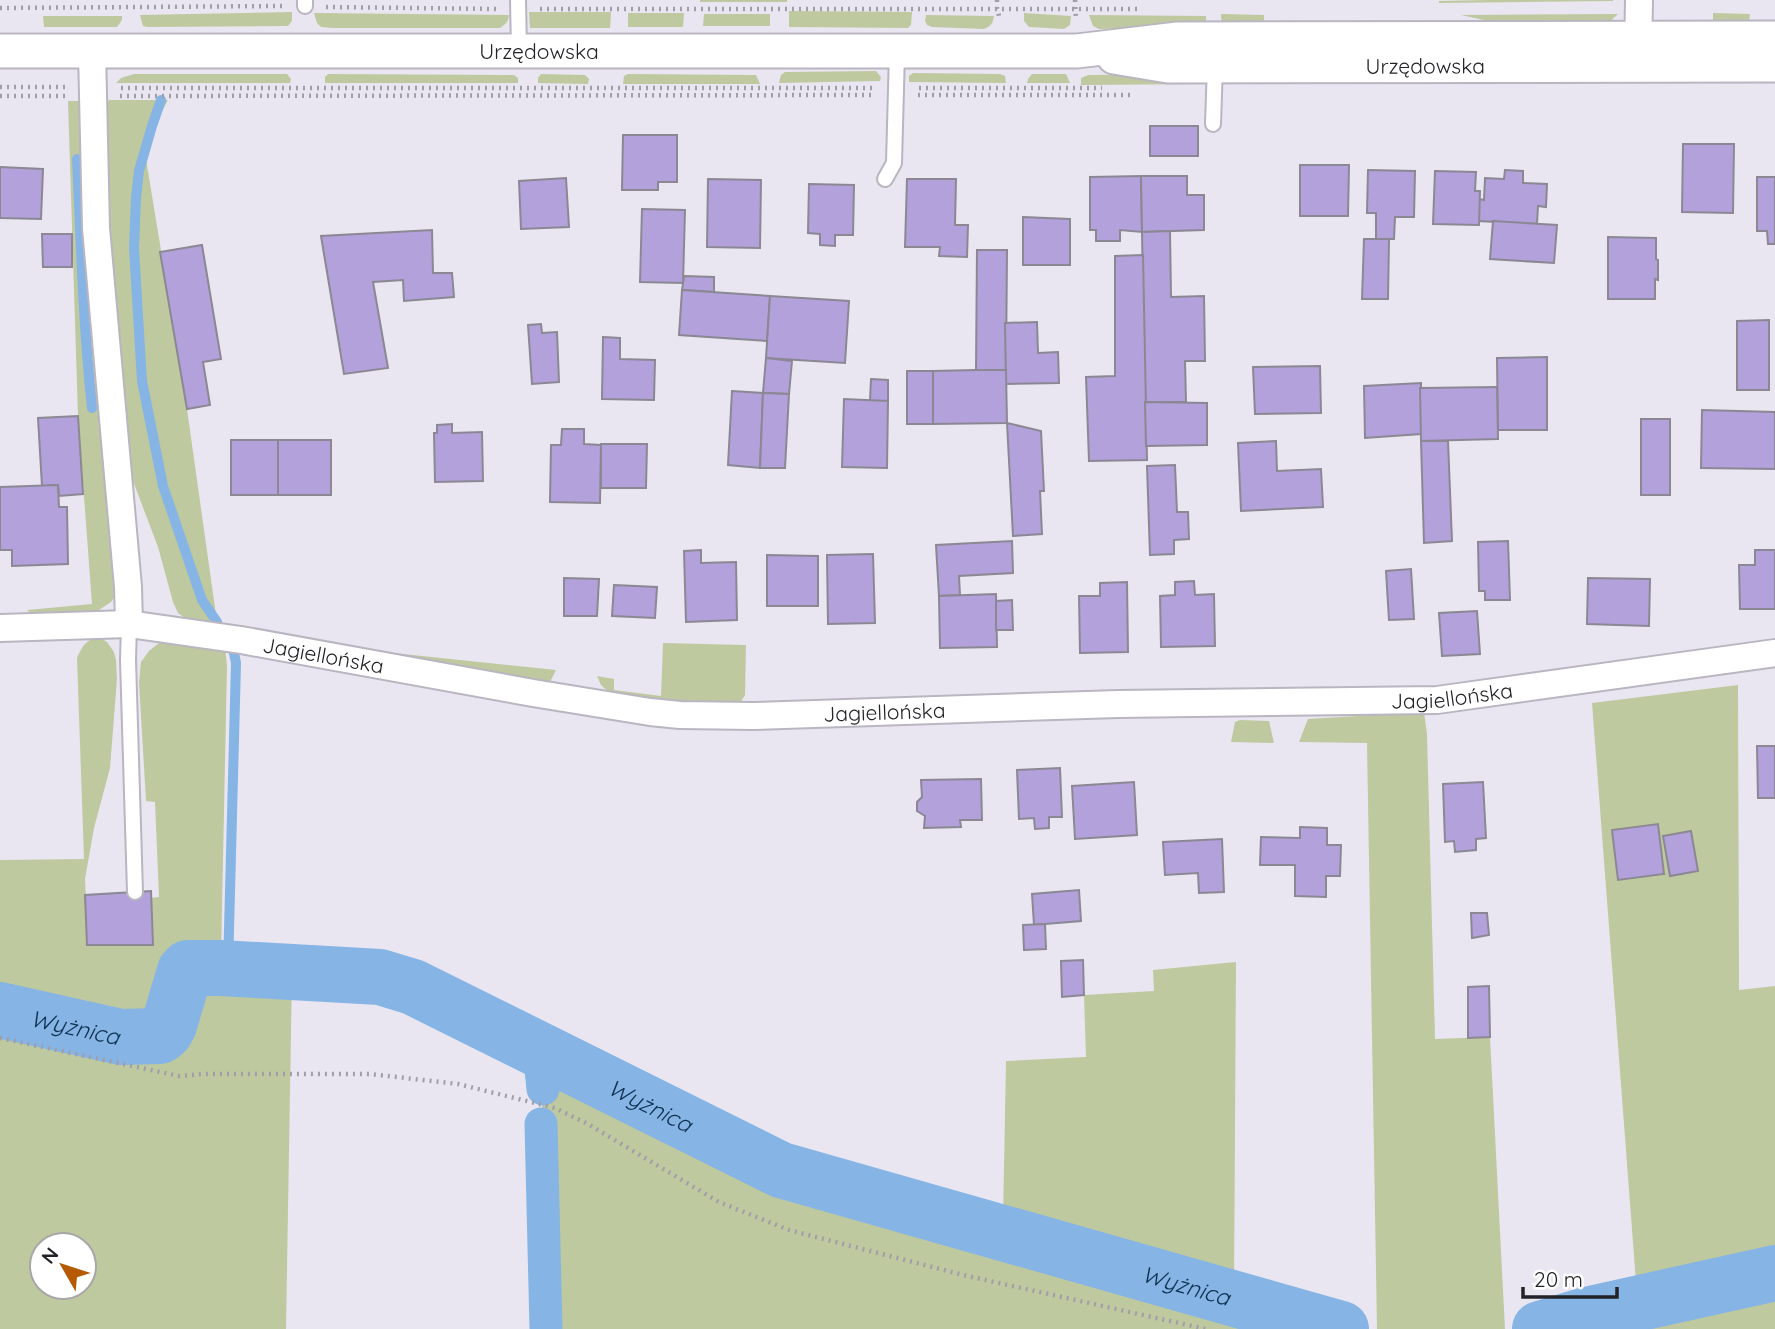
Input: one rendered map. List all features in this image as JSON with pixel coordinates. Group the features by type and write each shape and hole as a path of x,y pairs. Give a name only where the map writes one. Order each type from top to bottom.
{"street":[{"path":"1638,51 1639,0"},
{"name":"Urzędowska","path":"0,51 1077,51 1168,66 1215,52 1638,51 1775,38"},
{"path":"92,51 96,228 129,624"},
{"name":"Urzędowska","path":"1638,51 1775,65"},
{"name":"Jagiellońska","path":"0,628 129,624 240,640 533,693 680,715 753,716 1118,704 1437,701 1775,653"}],"lane":[{"path":"519,5 519,51"},
{"path":"892,179 897,51"},
{"path":"1213,124 1215,52"},
{"path":"129,624 135,892"}],"path":[{"path":"0,8 305,3 1140,9"},
{"path":"0,96 1024,95"},
{"path":"0,1038 179,1076 370,1074 458,1084 555,1108 719,1202 789,1230 964,1275 1206,1329"}],"green space":[{"path":"787,0 787,2 700,2"},
{"path":"1488,0 1613,0 1613,1 1439,3"},
{"path":"789,11 912,12 911,25 908,28 789,27"},
{"path":"292,12 292,21 288,26 148,27 143,26 140,15"},
{"path":"529,12 611,12 610,28 530,28"},
{"path":"314,13 509,15 500,28 333,28 321,27"},
{"path":"628,13 684,13 683,27 628,27"},
{"path":"1024,13 1071,16 1070,25 1064,29 1029,27 1024,21"},
{"path":"1713,13 1750,14 1749,24 1713,28"},
{"path":"704,14 770,14 770,26 703,26"},
{"path":"1221,14 1264,15 1264,20 1228,27 1222,22"},
{"path":"1618,14 1604,27 1520,28 1461,15"},
{"path":"926,15 994,16 991,24 984,29 932,27 925,21"},
{"path":"1089,15 1206,16 1206,23 1200,27 1099,29 1093,26"},
{"path":"43,16 122,16 122,20 117,27 44,27"},
{"path":"876,71 881,77 880,81 779,83 785,72"},
{"path":"913,73 1000,74 1005,76 1006,83 909,82 909,76"},
{"path":"134,74 287,74 291,79 290,83 116,83 121,78"},
{"path":"328,74 514,75 518,78 518,83 325,83"},
{"path":"541,74 585,75 589,79 588,84 538,83"},
{"path":"1032,74 1066,74 1070,83 1027,83"},
{"path":"1200,74 1205,77 1206,84 1081,85 1081,78 1088,75"},
{"path":"756,75 760,84 623,84 624,76"},
{"path":"1413,76 1415,84 1238,83 1238,77"},
{"path":"1441,79 1578,80 1578,84 1440,84"},
{"path":"109,100 168,100 154,126 146,159 187,409 217,622 384,652 556,670 549,684 193,620 178,613 158,547 133,481 125,424 104,216 106,105"},
{"path":"68,101 82,101 117,593 111,602 93,614 35,617 27,610 92,604 78,416"},
{"path":"99,637 107,642 114,652 117,679 110,768 94,828 85,879 88,945 153,944 151,898 159,897 155,802 146,801 139,682 141,662 159,643 170,640 225,647 227,666 221,957 294,962 286,1329 0,1329 0,860 84,859 77,658 91,639"},
{"path":"663,643 746,645 745,695 739,705 716,706 612,695 601,685 597,676 614,679 614,690 661,696"},
{"path":"1738,685 1739,990 1775,986 1775,1263 1637,1295 1592,703"},
{"path":"1424,712 1427,734 1435,1039 1490,1037 1505,1329 1377,1329 1367,743 1299,742 1308,719"},
{"path":"1269,721 1274,743 1231,742 1235,722"},
{"path":"1236,962 1234,1292 1003,1222 1006,1061 1086,1057 1084,995 1154,991 1153,970"},
{"path":"539,1060 787,1184 1307,1329 546,1329 541,1124 543,1089"},
{"path":"1775,1281 1775,1329 1567,1329 1602,1318"}],"building":[{"path":"1150,126 1198,126 1198,156 1150,156"},
{"path":"623,135 677,135 677,182 658,182 658,190 622,190"},
{"path":"1683,144 1734,144 1733,213 1682,212"},
{"path":"1300,165 1349,165 1348,216 1300,216"},
{"path":"0,167 43,169 41,219 0,218"},
{"path":"1368,170 1415,171 1414,217 1395,217 1394,239 1376,239 1376,213 1367,213"},
{"path":"1505,170 1523,171 1523,183 1547,184 1546,207 1538,206 1537,224 1478,221 1479,199 1484,200 1485,178 1504,179"},
{"path":"1435,171 1476,172 1475,191 1480,191 1479,225 1433,224"},
{"path":"1141,176 1142,232 1120,230 1120,241 1096,241 1096,230 1090,230 1090,177"},
{"path":"1141,176 1187,176 1187,195 1204,195 1204,230 1142,232"},
{"path":"1757,177 1775,177 1775,244 1768,244 1767,231 1757,231"},
{"path":"566,178 569,227 521,229 519,181"},
{"path":"708,179 761,180 760,248 707,247"},
{"path":"907,179 956,179 955,225 968,225 967,257 939,256 940,247 905,247"},
{"path":"809,184 854,185 853,235 835,235 835,246 820,245 820,234 808,233"},
{"path":"642,209 685,210 683,283 640,282"},
{"path":"1023,217 1070,219 1070,265 1023,265"},
{"path":"1493,221 1557,225 1554,263 1490,259"},
{"path":"432,230 433,273 452,273 454,297 404,301 403,280 373,282 388,368 344,374 321,236"},
{"path":"1170,231 1171,297 1204,296 1205,361 1185,361 1186,402 1145,402 1142,232"},
{"path":"42,234 72,234 72,267 43,267"},
{"path":"1608,237 1656,238 1658,280 1655,279 1655,299 1608,299"},
{"path":"1364,239 1389,239 1388,299 1362,299"},
{"path":"202,245 221,359 203,362 210,405 187,409 160,252"},
{"path":"977,250 1007,250 1006,370 976,370"},
{"path":"1143,255 1147,460 1089,461 1086,377 1115,376 1115,256"},
{"path":"684,276 714,277 714,292 682,290"},
{"path":"682,290 770,296 767,341 679,335"},
{"path":"770,296 849,301 845,363 766,358"},
{"path":"1769,320 1769,390 1737,390 1737,321"},
{"path":"1037,322 1038,353 1058,352 1059,383 1006,384 1005,323"},
{"path":"541,324 542,333 557,332 559,382 532,384 528,325"},
{"path":"603,337 620,338 620,359 655,360 654,400 602,399"},
{"path":"1547,357 1547,430 1498,430 1497,358"},
{"path":"766,358 792,361 789,394 763,393"},
{"path":"1320,366 1321,413 1255,414 1253,367"},
{"path":"1006,370 1007,423 933,424 933,371"},
{"path":"907,371 933,371 933,424 907,424"},
{"path":"871,379 888,380 888,401 870,401"},
{"path":"1421,383 1421,434 1365,438 1364,386"},
{"path":"1497,387 1498,439 1421,441 1420,388"},
{"path":"732,391 763,393 760,468 728,465"},
{"path":"763,393 789,394 785,468 760,468"},
{"path":"844,399 888,401 887,468 842,467"},
{"path":"1145,402 1207,403 1207,445 1146,446"},
{"path":"1702,410 1775,412 1775,469 1701,468"},
{"path":"78,416 83,494 59,496 58,485 42,486 38,418"},
{"path":"1641,419 1670,419 1670,495 1641,495"},
{"path":"1007,423 1041,431 1044,491 1040,491 1042,534 1013,536"},
{"path":"452,424 452,433 482,432 483,481 435,482 434,433 437,433 437,425"},
{"path":"562,429 584,429 584,444 601,445 600,503 550,502 551,445 561,445"},
{"path":"231,440 278,440 278,495 231,495"},
{"path":"278,440 331,440 331,495 278,495"},
{"path":"1276,441 1277,471 1321,469 1323,507 1241,511 1238,443"},
{"path":"1421,441 1448,441 1452,541 1424,543"},
{"path":"601,444 647,444 646,488 601,488"},
{"path":"1175,465 1177,512 1188,512 1189,539 1174,540 1174,554 1150,555 1147,466"},
{"path":"58,485 59,507 67,507 68,564 12,566 12,550 0,550 0,487"},
{"path":"1012,541 1013,573 959,576 960,595 939,596 936,545"},
{"path":"1508,541 1510,600 1485,600 1485,591 1479,591 1478,542"},
{"path":"701,550 701,563 736,562 737,620 686,622 684,551"},
{"path":"1755,550 1775,550 1775,609 1740,609 1739,565 1755,565"},
{"path":"873,554 875,623 828,624 827,555"},
{"path":"767,555 818,556 818,606 767,606"},
{"path":"1411,569 1414,619 1389,620 1386,571"},
{"path":"564,578 599,579 597,616 564,616"},
{"path":"1588,578 1650,579 1649,626 1587,624"},
{"path":"1194,581 1195,595 1214,594 1215,646 1161,647 1160,596 1175,595 1175,582"},
{"path":"1127,582 1128,652 1080,653 1079,596 1100,596 1100,583"},
{"path":"614,585 657,587 655,618 612,616"},
{"path":"996,594 997,647 940,648 939,596"},
{"path":"1012,600 1013,630 996,630 996,601"},
{"path":"1477,611 1480,654 1442,656 1439,613"},
{"path":"1757,746 1775,746 1775,798 1758,798"},
{"path":"1060,768 1062,817 1049,817 1049,828 1035,829 1034,818 1019,819 1017,770"},
{"path":"981,779 982,820 960,820 961,827 924,828 925,816 917,811 917,802 922,797 921,780"},
{"path":"1134,782 1137,835 1075,839 1072,786"},
{"path":"1483,782 1486,838 1476,839 1476,850 1455,852 1454,841 1445,842 1443,784"},
{"path":"1658,824 1664,874 1618,880 1612,830"},
{"path":"1300,827 1327,828 1327,845 1341,845 1340,876 1326,876 1326,897 1295,896 1295,865 1260,865 1261,837 1300,838"},
{"path":"1691,831 1698,871 1670,876 1663,836"},
{"path":"1222,839 1224,892 1199,893 1198,873 1165,875 1163,842"},
{"path":"1079,890 1081,921 1034,925 1032,894"},
{"path":"151,891 153,945 87,945 85,895"},
{"path":"1471,913 1487,913 1489,935 1472,938"},
{"path":"1045,924 1046,949 1024,950 1023,925"},
{"path":"1083,960 1084,995 1062,997 1061,961"},
{"path":"1489,986 1490,1037 1468,1038 1468,987"}],"waterway":[{"path":"161,100 139,171 136,198 134,248 142,381 163,486 202,600 217,622"},
{"path":"77,159 84,315 92,408"},
{"path":"228,968 236,663 233,648"},
{"name":"Wyżnica","path":"0,1010 121,1037 160,1036 169,1025 188,968 380,977 413,987 781,1170 1341,1329"},
{"path":"539,1050 543,1089"},
{"path":"541,1124 546,1329"},
{"name":"Wyżnica","path":"1540,1329 1586,1315 1775,1273"}]}
